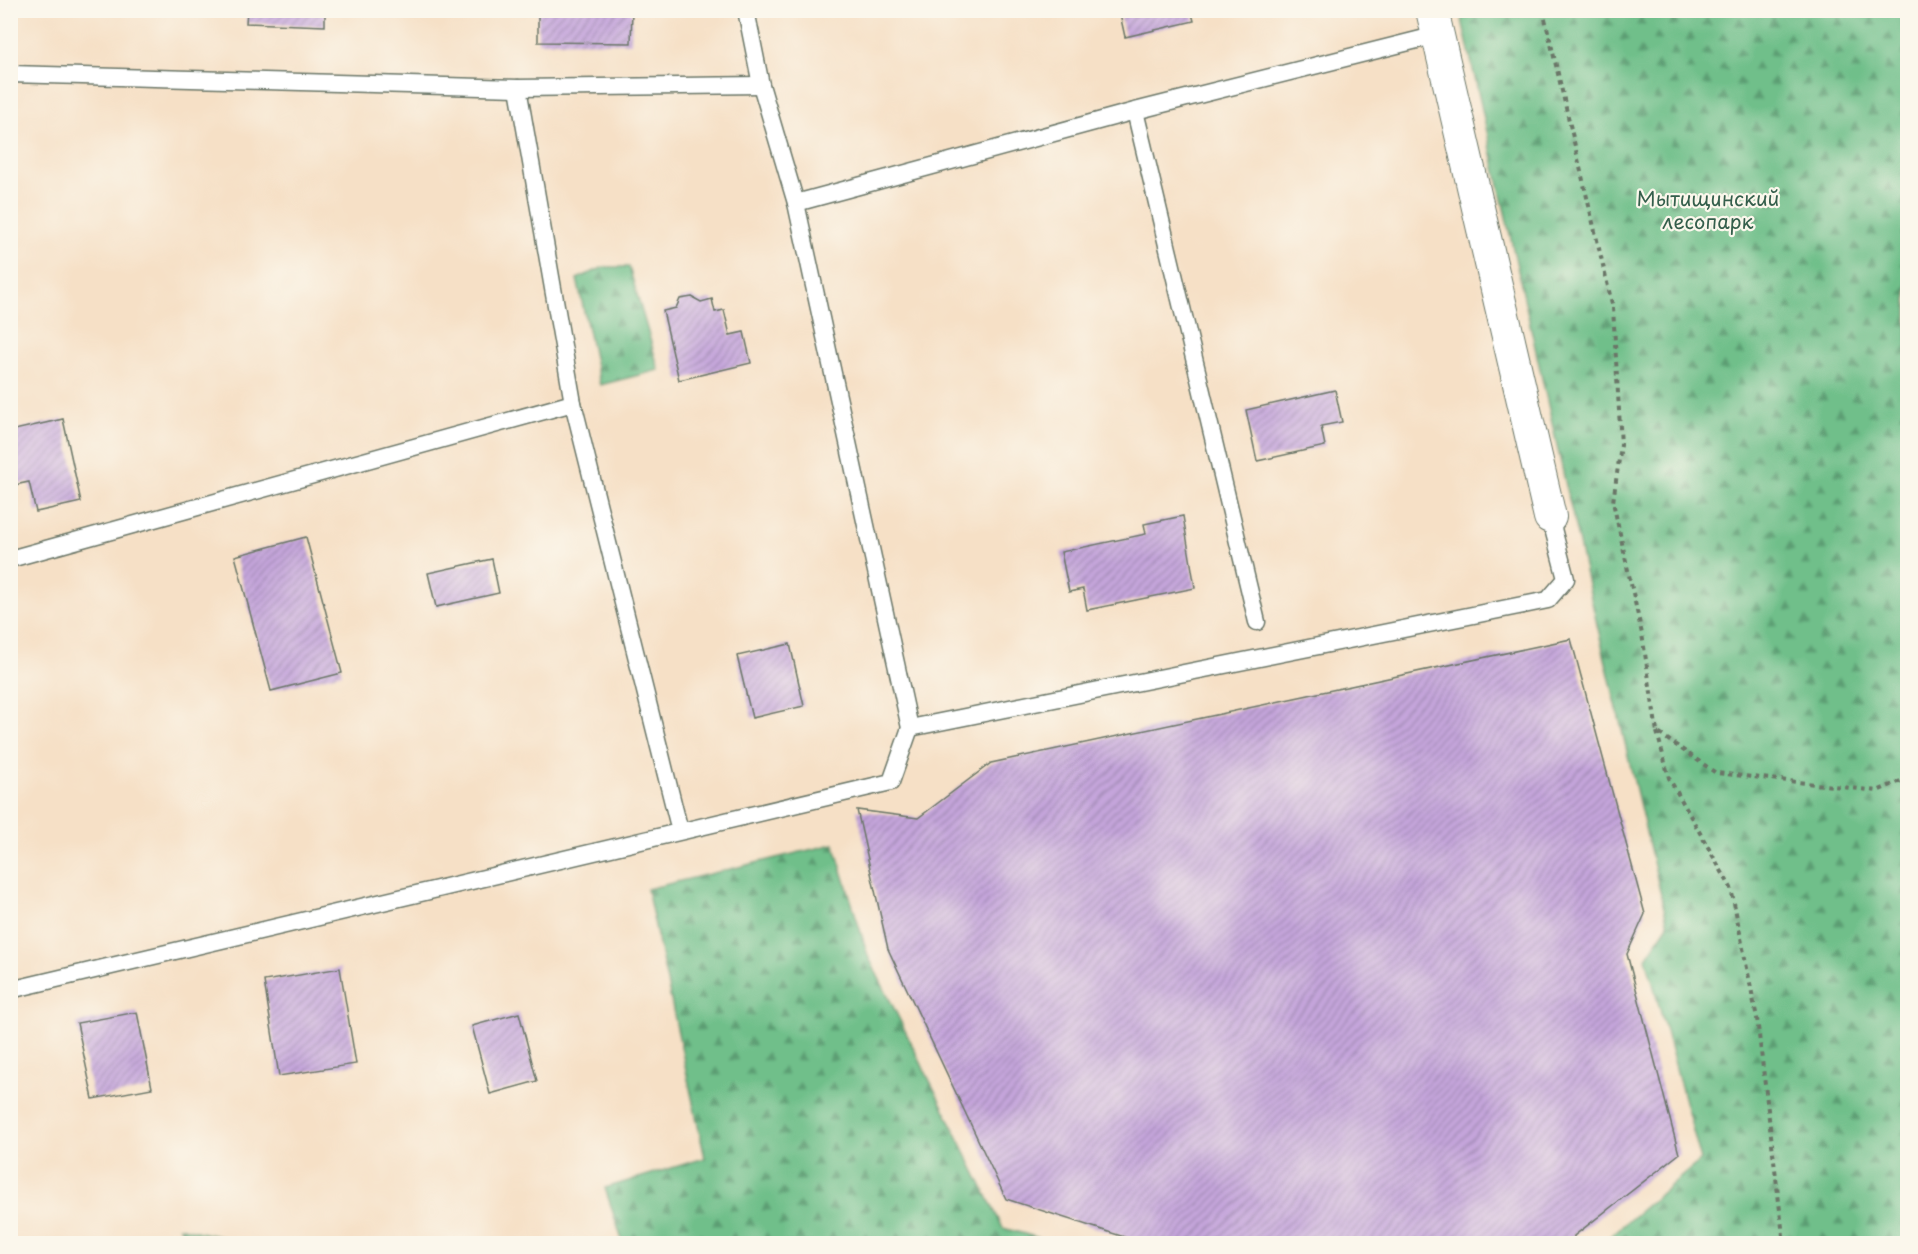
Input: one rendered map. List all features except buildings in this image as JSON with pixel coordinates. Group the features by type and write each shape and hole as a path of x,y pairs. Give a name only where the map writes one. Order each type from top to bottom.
{"street":[{"path":"1435,23 1456,101 1550,517"}],"lane":[{"path":"10,990 891,782 910,728 796,203 761,85 746,10"},
{"path":"796,203 1136,111 1435,23"},
{"path":"10,74 519,88 761,85"},
{"path":"519,88 573,403 680,831"},
{"path":"1136,111 1257,622"},
{"path":"10,559 573,403"},
{"path":"910,728 1548,600 1566,579 1550,517"}],"path":[{"path":"1543,10 1613,308 1621,445 1613,502 1642,634 1657,732 1670,778 1731,888 1757,1018 1784,1244"},
{"path":"1657,732 1716,773 1877,791 1908,778"}],"green space":[{"name":"Мытищинский лесопарк","path":"1460,11 1907,11 1907,1243 1602,1243 1701,1160 1646,958 1668,925 1596,620"},
{"path":"604,267 629,267 659,370 600,385 577,279"},
{"path":"834,844 868,956 1003,1228 1057,1243 623,1243 605,1188 705,1158 647,889"},
{"path":"179,1227 247,1243 190,1243"}]}
